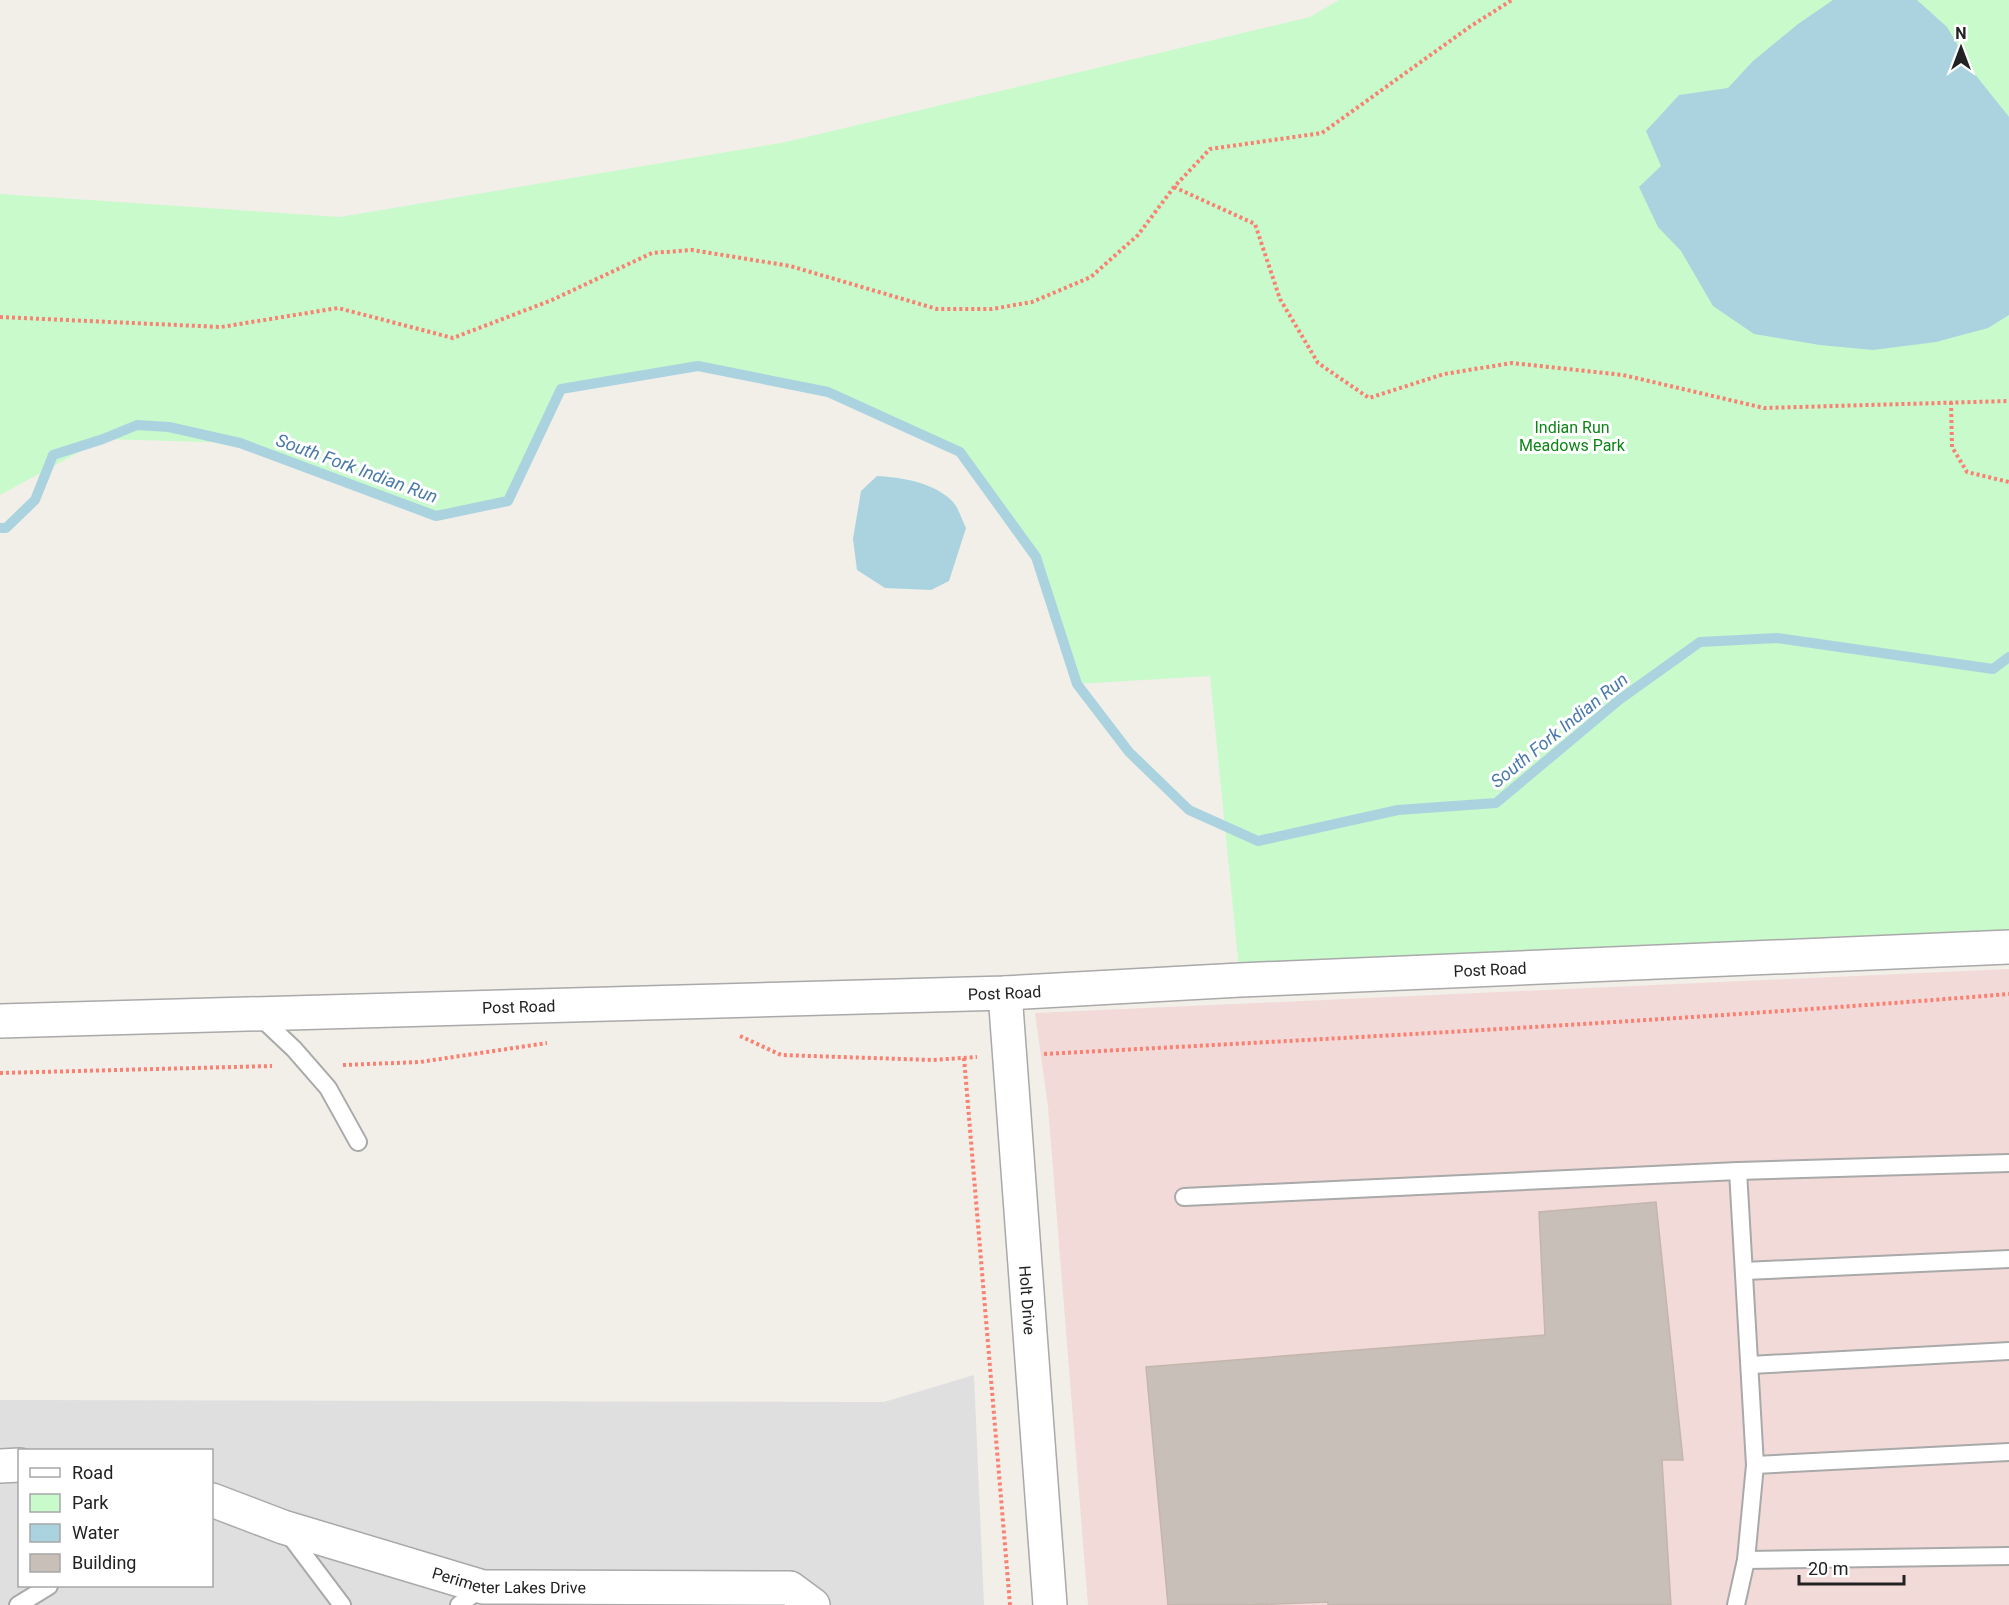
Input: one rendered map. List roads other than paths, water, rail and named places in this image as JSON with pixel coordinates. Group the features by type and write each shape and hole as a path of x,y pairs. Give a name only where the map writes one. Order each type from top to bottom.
{"street":[{"name":"Post Road","path":"0,1021 1005,993 1252,979 2009,947"},
{"name":"Holt Drive","path":"1005,993 1050,1605"},
{"path":"0,1466 18,1466"},
{"name":"Perimeter Lakes Drive","path":"213,1500 471,1596 790,1588 813,1605"}],"lane":[{"path":"256,1014 294,1049 328,1088 358,1142"},
{"path":"1184,1197 1738,1171 2009,1163"},
{"path":"1736,1605 1746,1560 1755,1465 1738,1171"},
{"path":"1744,1270 2009,1259"},
{"path":"1750,1365 2009,1351"},
{"path":"1755,1465 2009,1452"},
{"path":"283,1527 342,1605"},
{"path":"1746,1560 2009,1556"},
{"path":"18,1605 47,1587"}],"water":[{"path":"1833,0 1917,0 1947,27 1974,73 2009,117 2009,315 1988,328 1936,342 1873,350 1820,345 1754,334 1713,306 1681,251 1658,227 1639,187 1661,166 1646,131 1679,95 1728,88 1753,61 1798,24"},
{"path":"877,476 918,482 946,495 953,502 966,528 949,581 931,590 885,588 857,570 853,539 861,491"}],"waterway":[{"name":"South Fork Indian Run","path":"0,528 6,528 35,500 53,455 137,425 169,427 240,443 436,516 508,501 561,389 698,366 828,392 960,452 1036,557 1077,684 1129,752 1189,810 1258,841 1398,810 1496,803 1619,700 1700,642 1777,638 1993,669 2009,657"}],"park label":[{"name":"Indian Run Meadows Park","path":"1572,436"}]}
